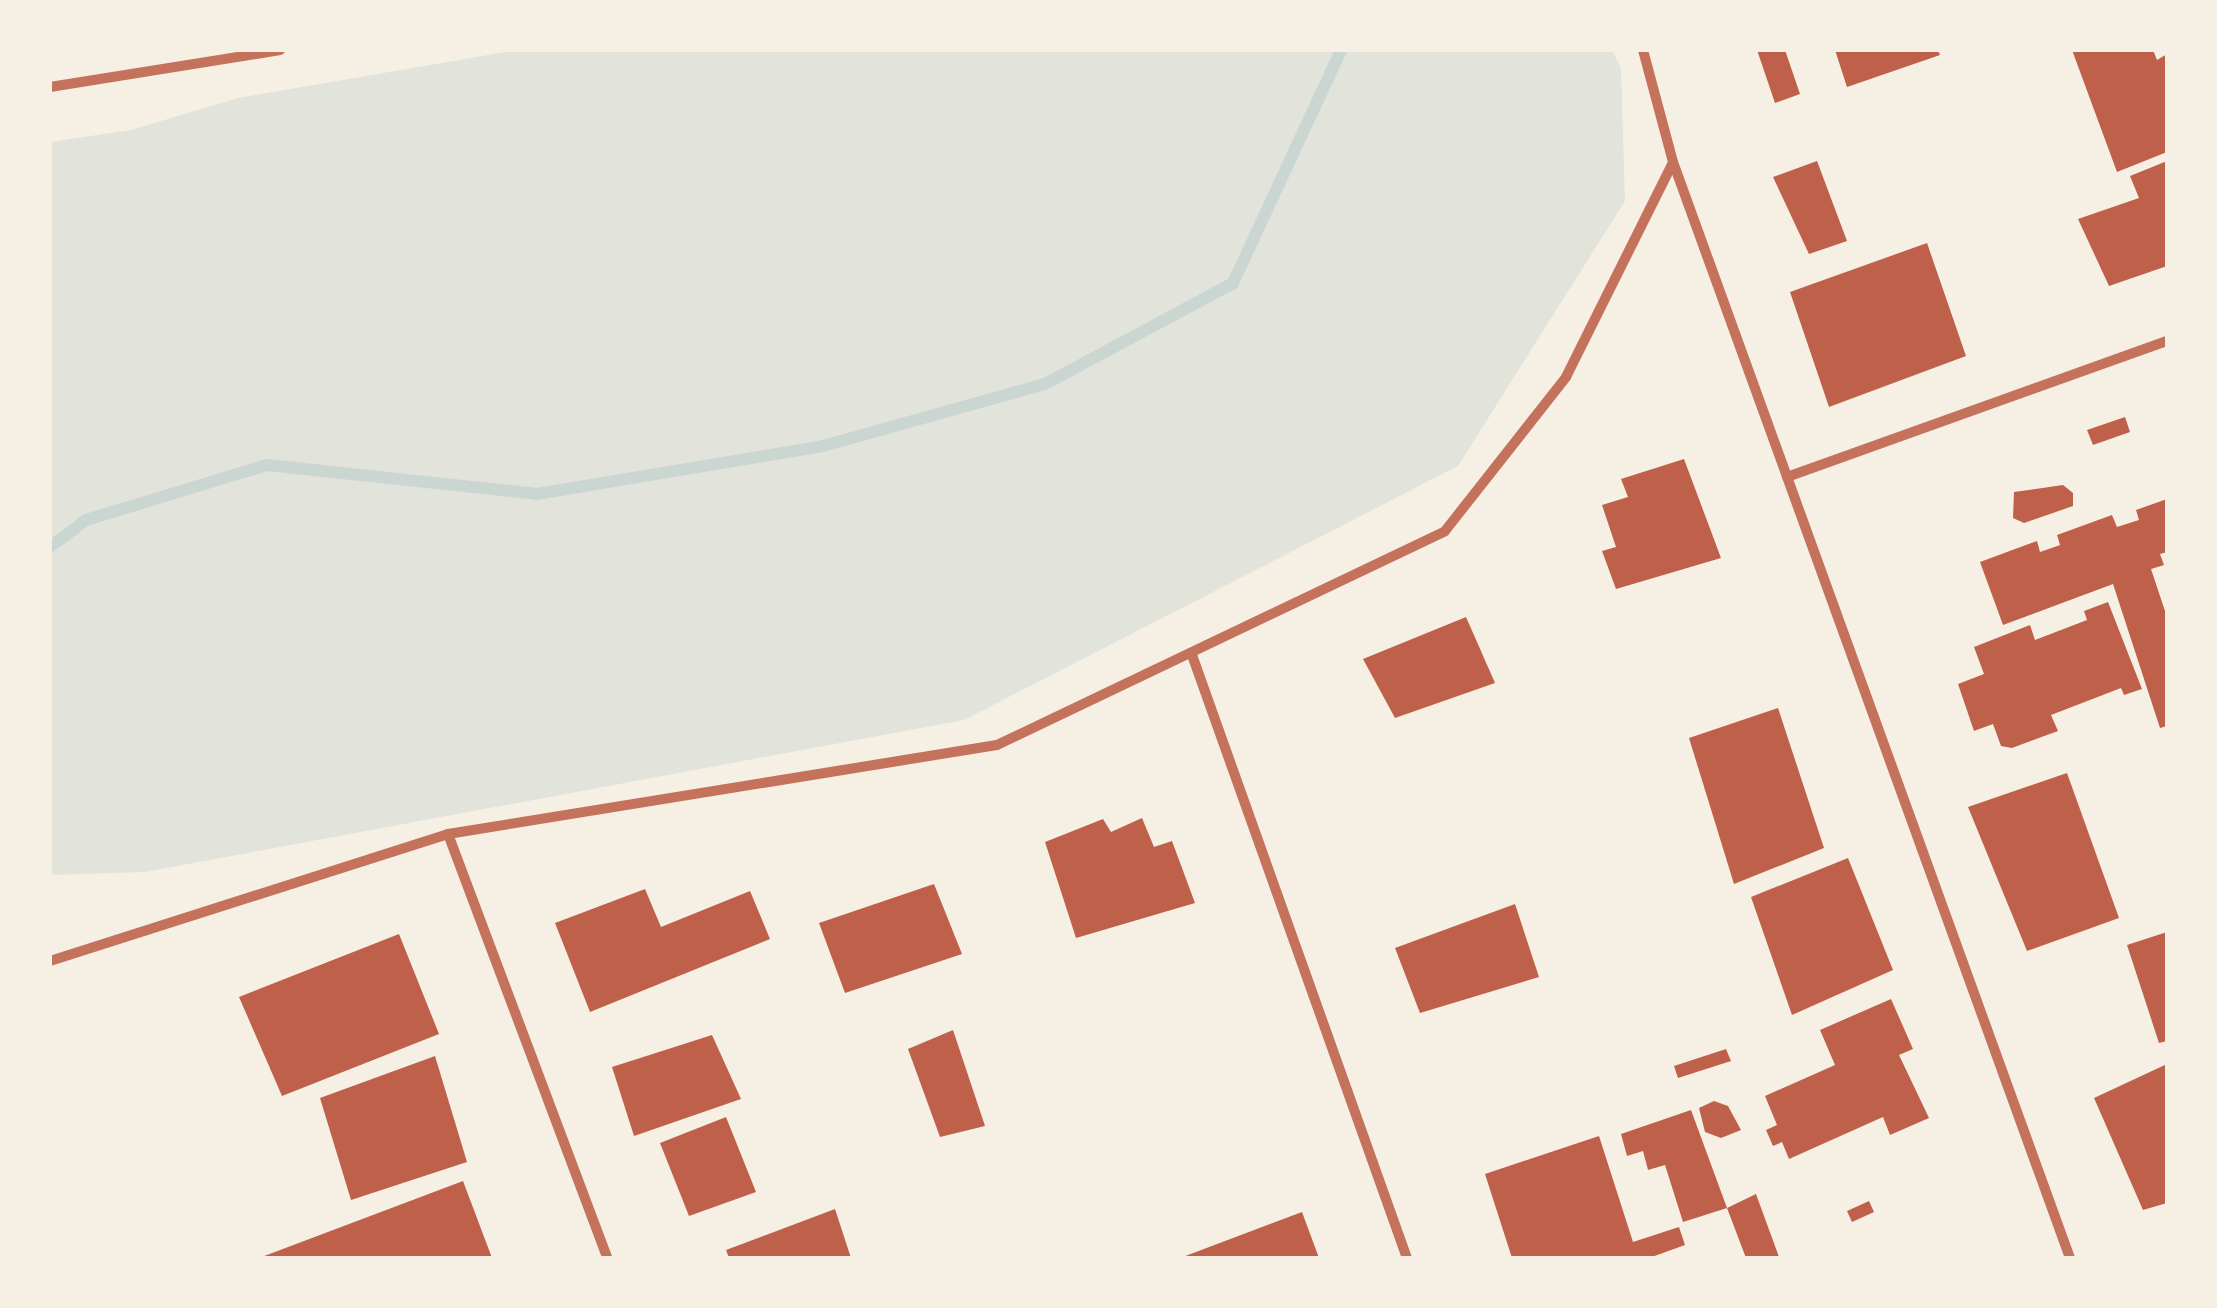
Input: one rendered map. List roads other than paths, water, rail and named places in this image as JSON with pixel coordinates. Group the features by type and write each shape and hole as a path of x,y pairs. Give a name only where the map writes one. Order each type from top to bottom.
{"street":[{"path":"50,87 280,50"},
{"path":"1643,50 1673,162 2070,1258"},
{"path":"50,961 448,834 996,745 1192,655 1445,530 1566,377 1673,162"},
{"path":"1787,477 2167,341"},
{"path":"1192,655 1407,1258"},
{"path":"448,834 607,1258"}],"waterway":[{"path":"50,547 86,520 267,465 537,494 823,446 1045,384 1233,283 1341,50"}]}
